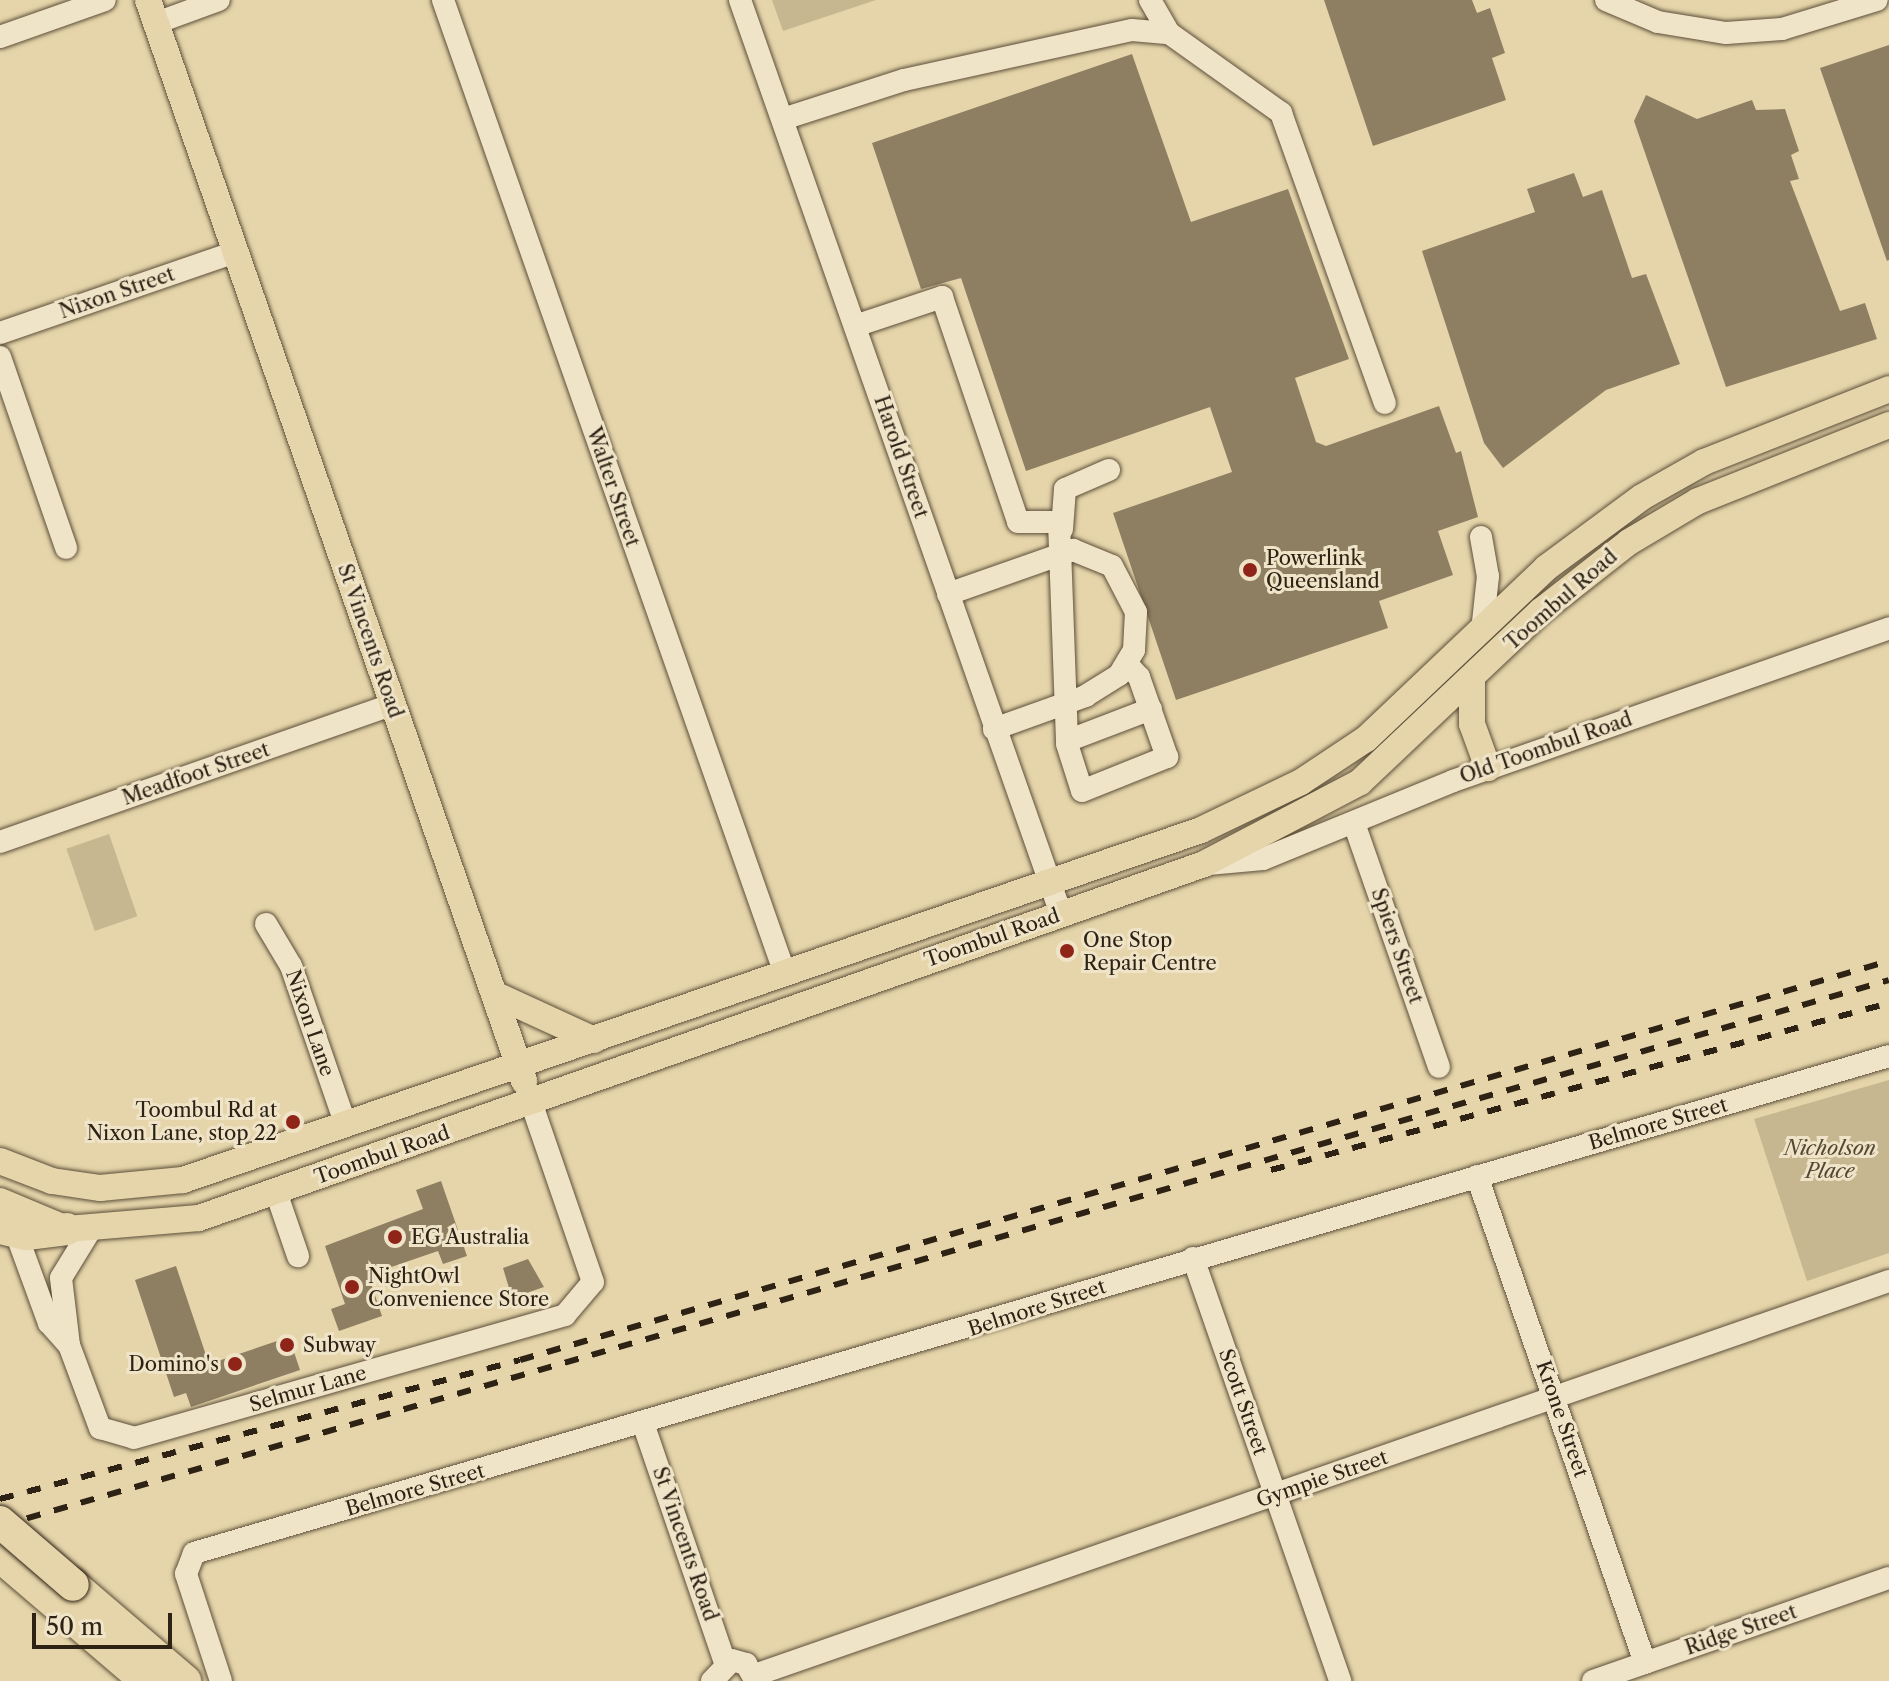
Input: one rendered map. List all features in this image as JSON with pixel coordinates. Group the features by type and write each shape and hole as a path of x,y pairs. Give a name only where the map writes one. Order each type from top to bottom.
{"highway":[{"path":"8,1231 91,1229"},
{"path":"0,1522 61,1592 146,1681"},
{"path":"0,1556 61,1592 185,1681"}],"main road":[{"name":"St Vincents Road","path":"152,11 530,1099"},
{"name":"Toombul Road","path":"0,1161 52,1181 113,1189 183,1180 1201,830 1301,782 1393,717 1526,586 1581,539 1678,475 1889,389"},
{"name":"Toombul Road","path":"0,1201 91,1229 176,1224 276,1192 530,1099 1204,864 1360,782 1472,681 1570,586 1662,521 1889,425"},
{"path":"1472,681 1472,724 1488,768"},
{"path":"494,994 594,1040"},
{"path":"91,1229 113,1189"}],"street":[{"path":"0,37 105,0"},
{"path":"152,11 219,0"},
{"name":"Walter Street","path":"443,0 785,974"},
{"name":"Harold Street","path":"740,0 1061,914"},
{"path":"1150,0 1169,33 1281,113 1385,403"},
{"path":"1162,0 1169,33"},
{"path":"1606,0 1658,22 1726,33 1782,29 1877,0"},
{"path":"783,119 904,80 1132,30 1169,33"},
{"name":"Nixon Street","path":"0,333 235,252"},
{"path":"855,326 942,297 1018,522 1055,517 1062,529"},
{"path":"0,357 66,548"},
{"path":"1109,470 1065,489 1060,552 1067,741 1082,791 1167,757 1151,709 1127,664"},
{"path":"1481,537 1488,576 1482,631"},
{"path":"948,594 1060,552 1099,558 1126,583 1139,622 1127,664 1105,686 1066,704 994,729"},
{"path":"1488,576 1526,586"},
{"name":"Old Toombul Road","path":"1204,864 1263,859 1355,826 1488,768 1889,628"},
{"name":"Meadfoot Street","path":"0,842 392,705"},
{"path":"1067,741 1151,709"},
{"name":"Spiers Street","path":"1355,826 1439,1067"},
{"name":"Nixon Lane","path":"266,924 291,966 346,1126"},
{"name":"Belmore Street","path":"221,1681 186,1560 644,1426 1193,1258 1889,1056"},
{"name":"St Vincents Road","path":"530,1099 593,1282"},
{"name":"Krone Street","path":"1477,1176 1645,1663"},
{"path":"276,1192 298,1256 280,1249"},
{"path":"69,1345 61,1278 91,1229"},
{"path":"8,1231 49,1323 69,1345"},
{"name":"Scott Street","path":"1193,1258 1340,1681"},
{"name":"Gympie Street","path":"755,1678 1889,1281"},
{"name":"Selmur Lane","path":"69,1345 100,1428 141,1437 565,1315 593,1282"},
{"name":"St Vincents Road","path":"644,1426 725,1662"},
{"name":"Ridge Street","path":"1593,1681 1889,1578"},
{"path":"712,1681 725,1662 739,1660 755,1678"}],"green space":[{"path":"772,0 876,0 783,31"},
{"path":"109,834 137,916 95,931 66,849"},
{"name":"Nicholson Place","path":"1889,1080 1889,1253 1807,1281 1754,1119"}],"building":[{"path":"1324,0 1472,0 1477,13 1490,8 1505,53 1492,58 1506,100 1373,146"},
{"path":"1889,45 1889,260 1887,261 1820,68"},
{"path":"1132,54 1191,222 1288,189 1349,359 1295,378 1316,442 1326,446 1439,406 1456,453 1461,451 1478,517 1438,531 1453,575 1379,601 1388,628 1176,700 1113,513 1232,472 1210,407 1026,471 961,278 921,289 872,143"},
{"path":"1646,95 1697,119 1752,100 1756,110 1785,109 1799,151 1791,155 1799,179 1790,181 1840,311 1865,303 1877,339 1726,387 1634,121"},
{"path":"1574,173 1583,197 1602,190 1632,278 1646,274 1680,364 1606,390 1503,468 1484,443 1422,251 1535,212 1527,189"},
{"path":"441,1181 467,1256 443,1264 438,1251 368,1275 382,1316 339,1331 331,1309 345,1304 325,1246 423,1209 416,1190"},
{"path":"528,1259 544,1287 512,1298 503,1268"},
{"path":"176,1266 209,1364 289,1337 300,1370 191,1407 186,1393 174,1397 135,1280"}],"railway":[{"path":"0,1499 520,1360 1889,961"},
{"path":"0,1526 1889,980"},
{"path":"1271,1170 1889,1003"}],"place":[{"name":"Powerlink Queensland","path":"1250,570"},
{"name":"One Stop Repair Centre","path":"1067,951"},
{"name":"Toombul Rd at Nixon Lane, stop 22","path":"293,1122"},
{"name":"EG Australia","path":"395,1237"},
{"name":"NightOwl Convenience Store","path":"352,1287"},
{"name":"Subway","path":"287,1345"},
{"name":"Domino's","path":"235,1364"}]}
